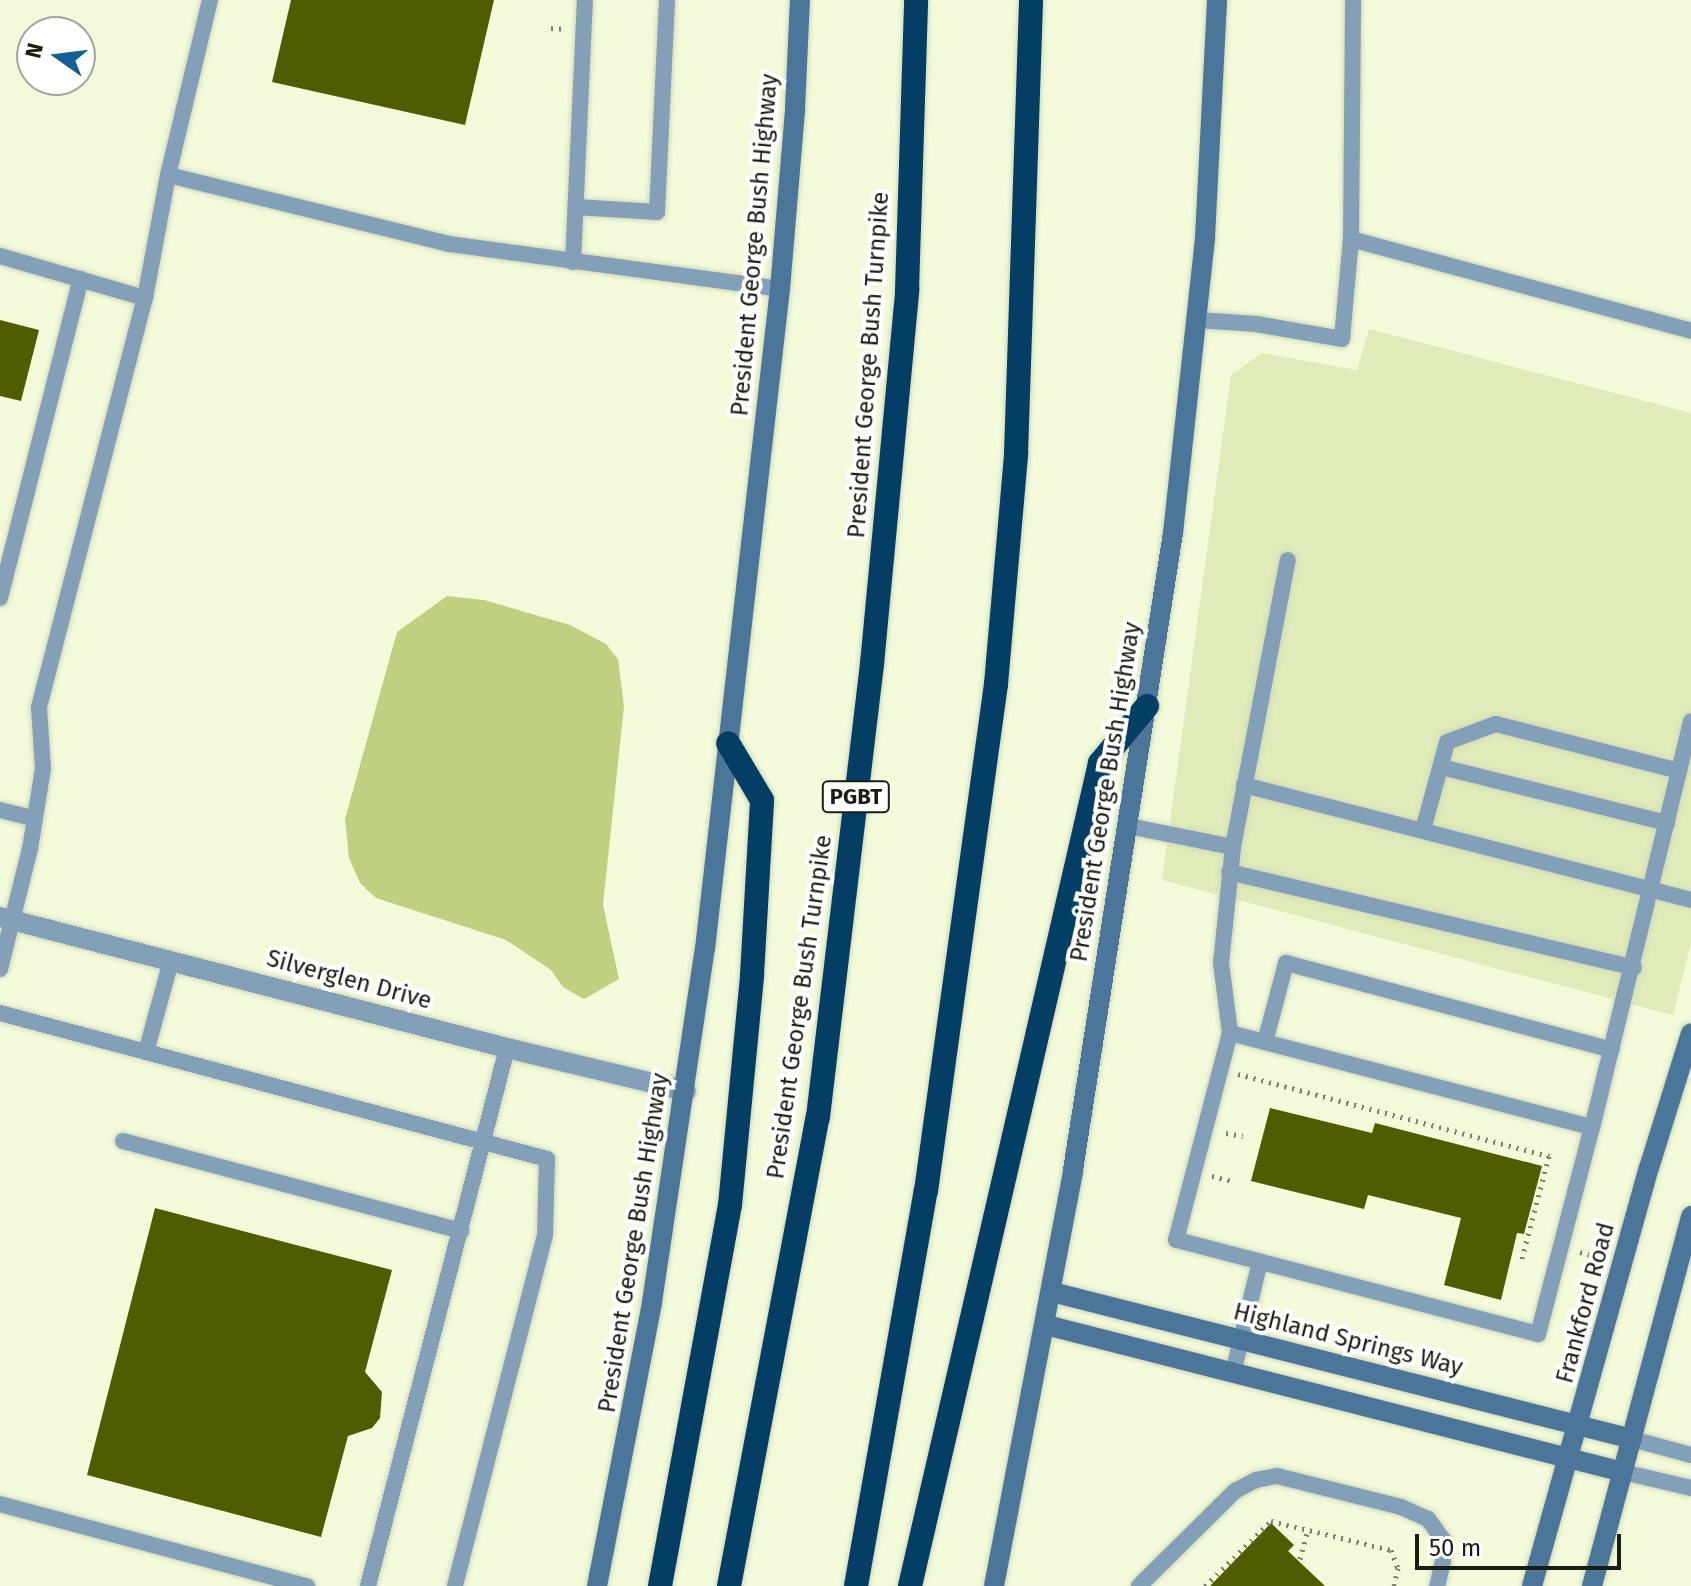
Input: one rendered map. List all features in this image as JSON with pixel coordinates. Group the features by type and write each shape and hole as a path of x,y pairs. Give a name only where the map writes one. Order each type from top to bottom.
{"highway":[{"name":"President George Bush Turnpike","path":"729,1586 818,1117 871,680 907,291 916,0"},
{"path":"856,1586 926,1191 996,684 1016,454 1031,0"},
{"path":"910,1586 1100,763 1147,706"},
{"path":"660,1586 730,1205 752,975 762,800 728,743"}],"main road":[{"name":"President George Bush Highway","path":"597,1586 635,1400 686,1091 780,289 795,109 800,0"},
{"name":"President George Bush Highway","path":"994,1586 1052,1292 1147,706 1180,477 1198,320 1217,0"},
{"name":"Frankford Road","path":"1532,1586 1571,1459 1649,1168 1691,1033"},
{"path":"1592,1586 1691,1216"},
{"name":"Highland Springs Way","path":"1052,1292 1632,1439"},
{"path":"1046,1325 1623,1472"}],"street":[{"name":"Silverglen Drive","path":"6,918 507,1048 686,1091"}],"lane":[{"path":"0,969 6,918 35,819 43,769 39,707 145,298 168,175 210,0"},
{"path":"573,262 585,0"},
{"path":"576,207 657,212 667,0"},
{"path":"1198,320 1256,324 1342,339 1351,239 1352,1"},
{"path":"168,175 449,244 780,289"},
{"path":"1351,239 1691,331"},
{"path":"0,256 145,298"},
{"path":"0,598 81,279"},
{"path":"1288,560 1229,872 1221,963 1230,1033 1176,1240 1538,1334 1634,968 1691,721"},
{"path":"1423,830 1447,742 1496,724 1679,771"},
{"path":"1441,767 1667,823"},
{"path":"1244,785 1691,900"},
{"path":"0,810 35,819"},
{"path":"1128,826 1233,847"},
{"path":"1229,872 1634,968"},
{"path":"146,1052 171,961"},
{"path":"1265,1042 1286,963 1612,1050"},
{"path":"0,1013 547,1159 545,1235 455,1586"},
{"path":"1230,1033 1592,1127"},
{"path":"368,1586 507,1048"},
{"path":"123,1141 461,1231"},
{"path":"1233,1373 1260,1261"},
{"path":"1632,1439 1691,1455"},
{"path":"1623,1472 1688,1489"},
{"path":"1139,1586 1235,1491 1256,1480 1277,1476 1401,1507 1428,1519 1443,1540 1443,1561 1437,1586"},
{"path":"0,1504 307,1586"}],"path":[{"path":"1232,1088 1236,1074 1549,1156 1521,1262"},
{"path":"1221,1132 1243,1136"},
{"path":"1214,1161 1210,1176 1232,1181"},
{"path":"1527,1239 1536,1241"},
{"path":"1575,1251 1603,1259"},
{"path":"1205,1586 1271,1521 1391,1550 1398,1568 1394,1586"},
{"path":"1300,1559 1308,1530"}],"shaded area":[{"path":"1369,329 1691,413 1691,943 1673,1015 1162,880 1231,375 1262,353 1357,370"},
{"path":"447,596 484,600 570,625 606,644 618,659 624,706 603,905 619,979 584,999 563,987 551,970 506,940 376,898 360,883 349,858 345,819 397,632"}],"building":[{"path":"291,0 494,0 465,125 272,82"},
{"path":"0,320 39,330 21,401 0,396"},
{"path":"1270,1108 1372,1133 1375,1123 1542,1166 1524,1234 1517,1233 1501,1300 1444,1285 1461,1218 1368,1195 1364,1209 1251,1181"},
{"path":"155,1208 392,1270 365,1372 382,1392 380,1418 372,1428 348,1436 321,1537 87,1475"},
{"path":"1271,1523 1294,1545 1288,1551 1325,1586 1210,1586"}]}
